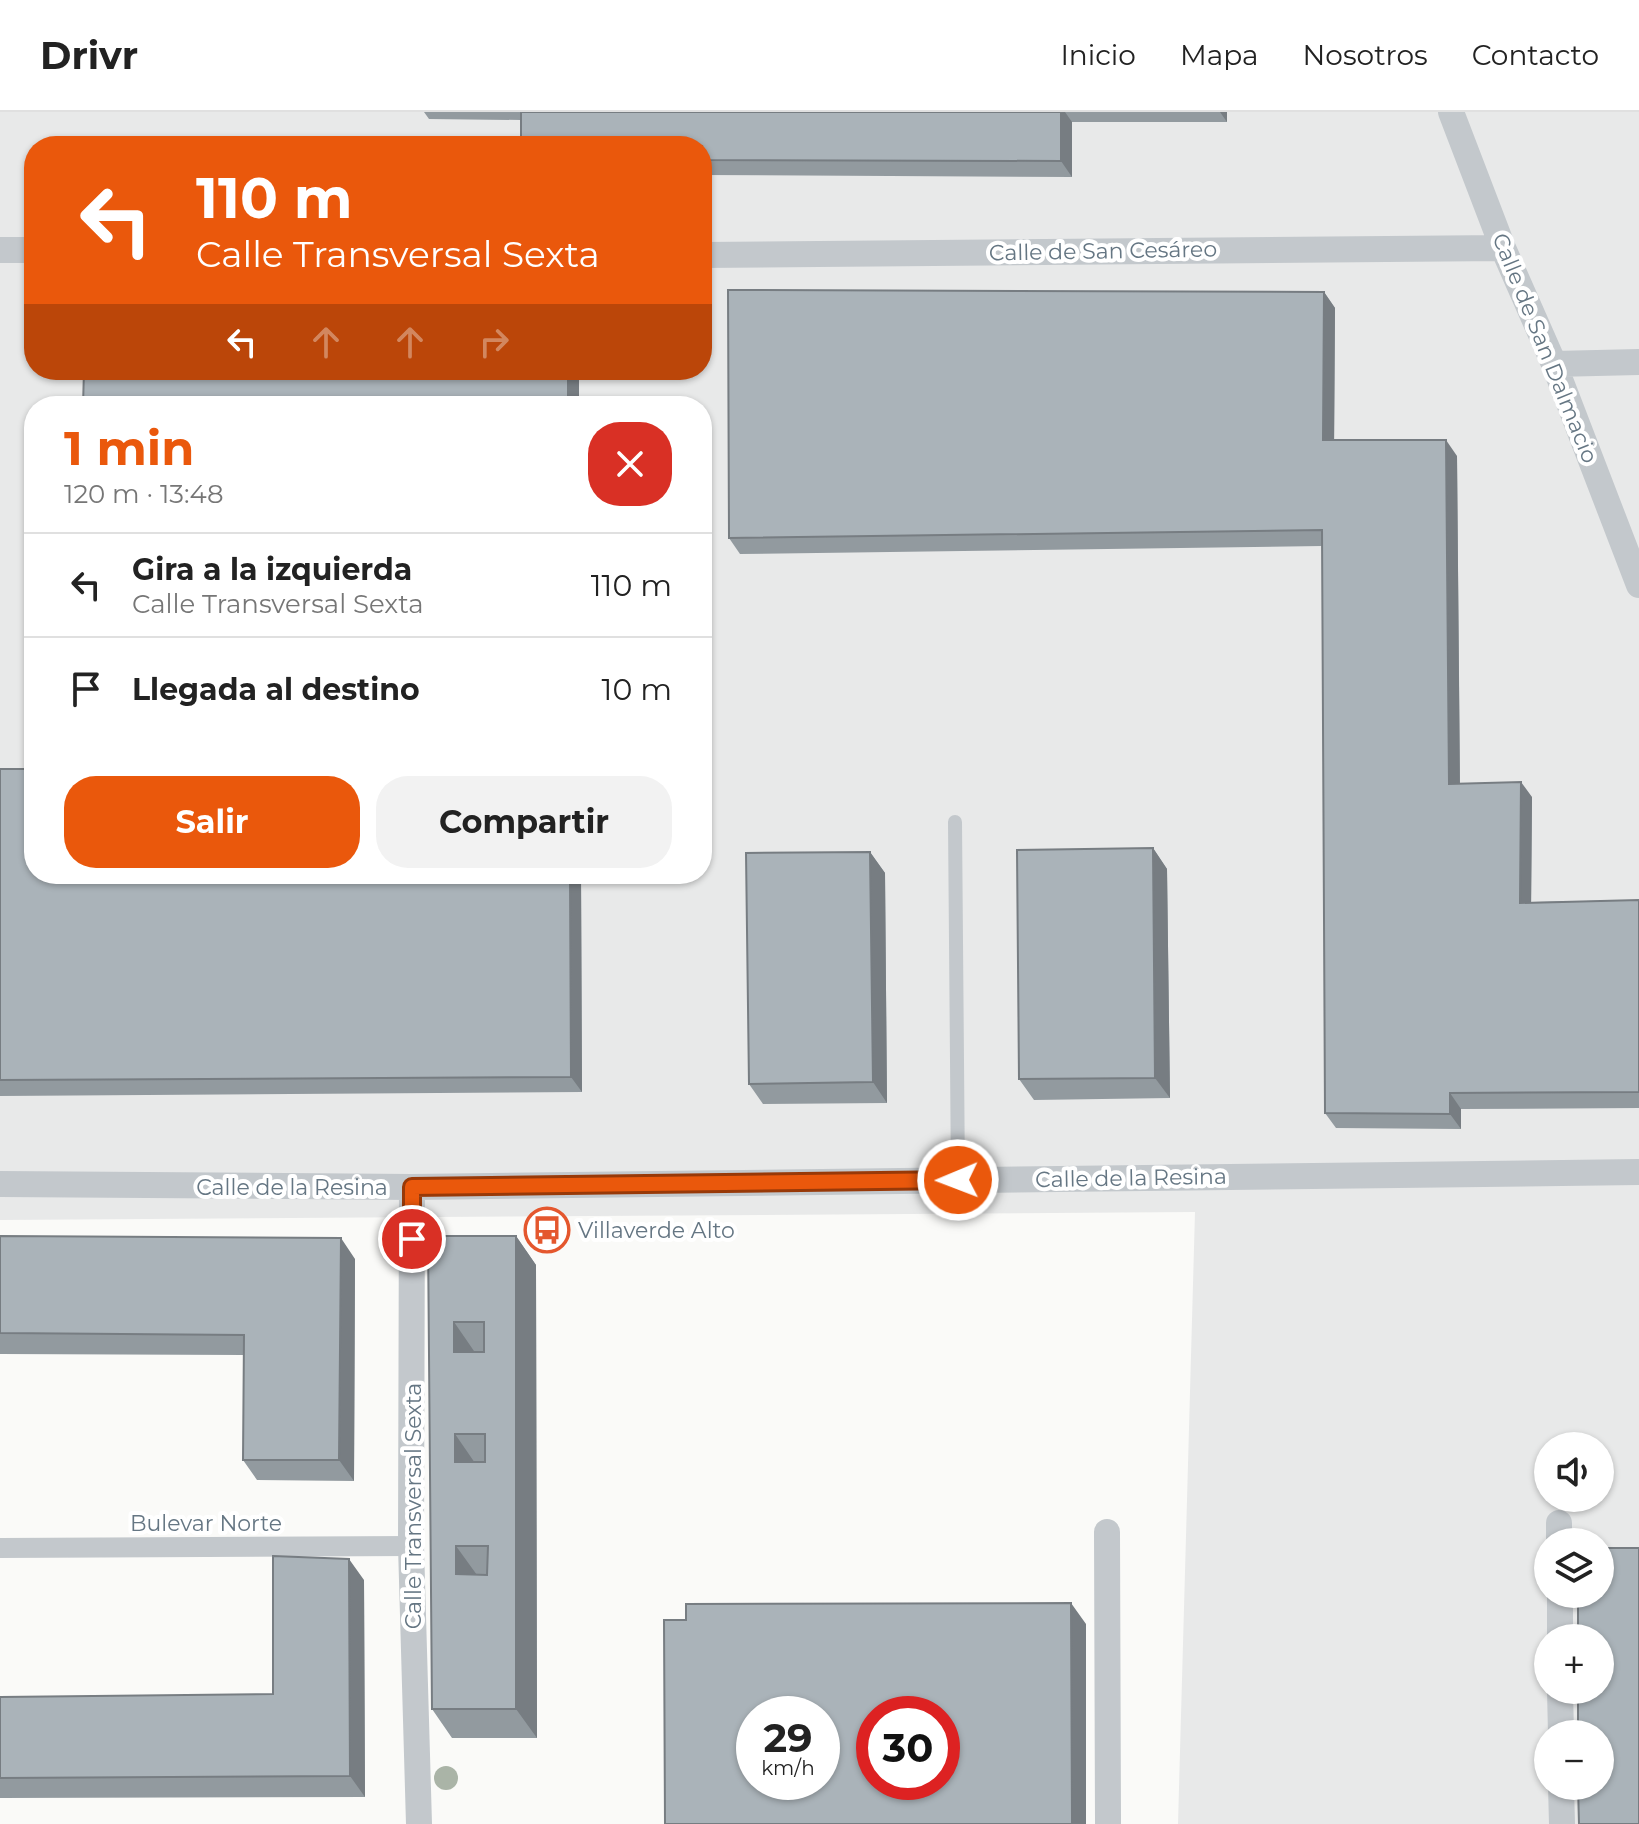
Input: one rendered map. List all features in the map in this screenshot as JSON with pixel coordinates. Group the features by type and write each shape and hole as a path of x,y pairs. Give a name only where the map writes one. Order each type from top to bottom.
{"street":[{"name":"Calle de San Dalmacio","path":"1451,112 1503,248 1554,364 1639,585"},
{"name":"Calle de San Cesáreo","path":"712,255 1503,248"},
{"path":"0,250 24,250"},
{"path":"1554,364 1639,362"},
{"name":"Calle de la Resina","path":"0,1184 412,1187 1639,1172"},
{"name":"Calle Transversal Sexta","path":"412,1187 411,1546 419,1824"},
{"path":"1107,1532 1108,1824"},
{"name":"Bulevar Norte","path":"0,1548 411,1546"},
{"path":"1561,1800 1562,1824"}],"lane":[{"path":"955,822 958,1180"}],"shaded area":[{"path":"0,112 1639,112 1639,1824 1178,1824 1195,1212 0,1220"}],"building":[{"path":"521,112 1061,112 1061,161 712,160 712,136 521,136"},
{"path":"728,290 1324,292 1323,440 1446,440 1449,784 1521,782 1520,903 1639,900 1639,1092 1450,1093 1450,1114 1325,1113 1322,530 729,538"},
{"path":"84,380 568,380 568,396 83,396"},
{"path":"0,769 24,769 24,884 570,884 571,1077 0,1080"},
{"path":"1153,848 1155,1078 1019,1079 1017,850"},
{"path":"870,852 873,1082 749,1084 746,853"},
{"path":"0,1236 341,1238 339,1460 243,1460 244,1335 0,1333"},
{"path":"428,1236 516,1236 516,1709 432,1709","holes":["454,1322 484,1322 484,1352 454,1352","455,1434 485,1434 485,1462 455,1462","456,1546 488,1546 487,1575 456,1574"]},
{"path":"1614,1548 1639,1548 1639,1824 1579,1824 1578,1800 1614,1800 1614,1720 1578,1720 1578,1704 1614,1704 1614,1624 1578,1624 1578,1608 1614,1608"},
{"path":"273,1556 349,1559 350,1776 0,1778 0,1697 273,1694"},
{"path":"1071,1603 1072,1824 665,1824 664,1620 686,1620 686,1604"}],"place":[{"name":"Villaverde Alto","path":"547,1230"}],"route":[{"path":"412,1239 412,1187 958,1180"}]}
